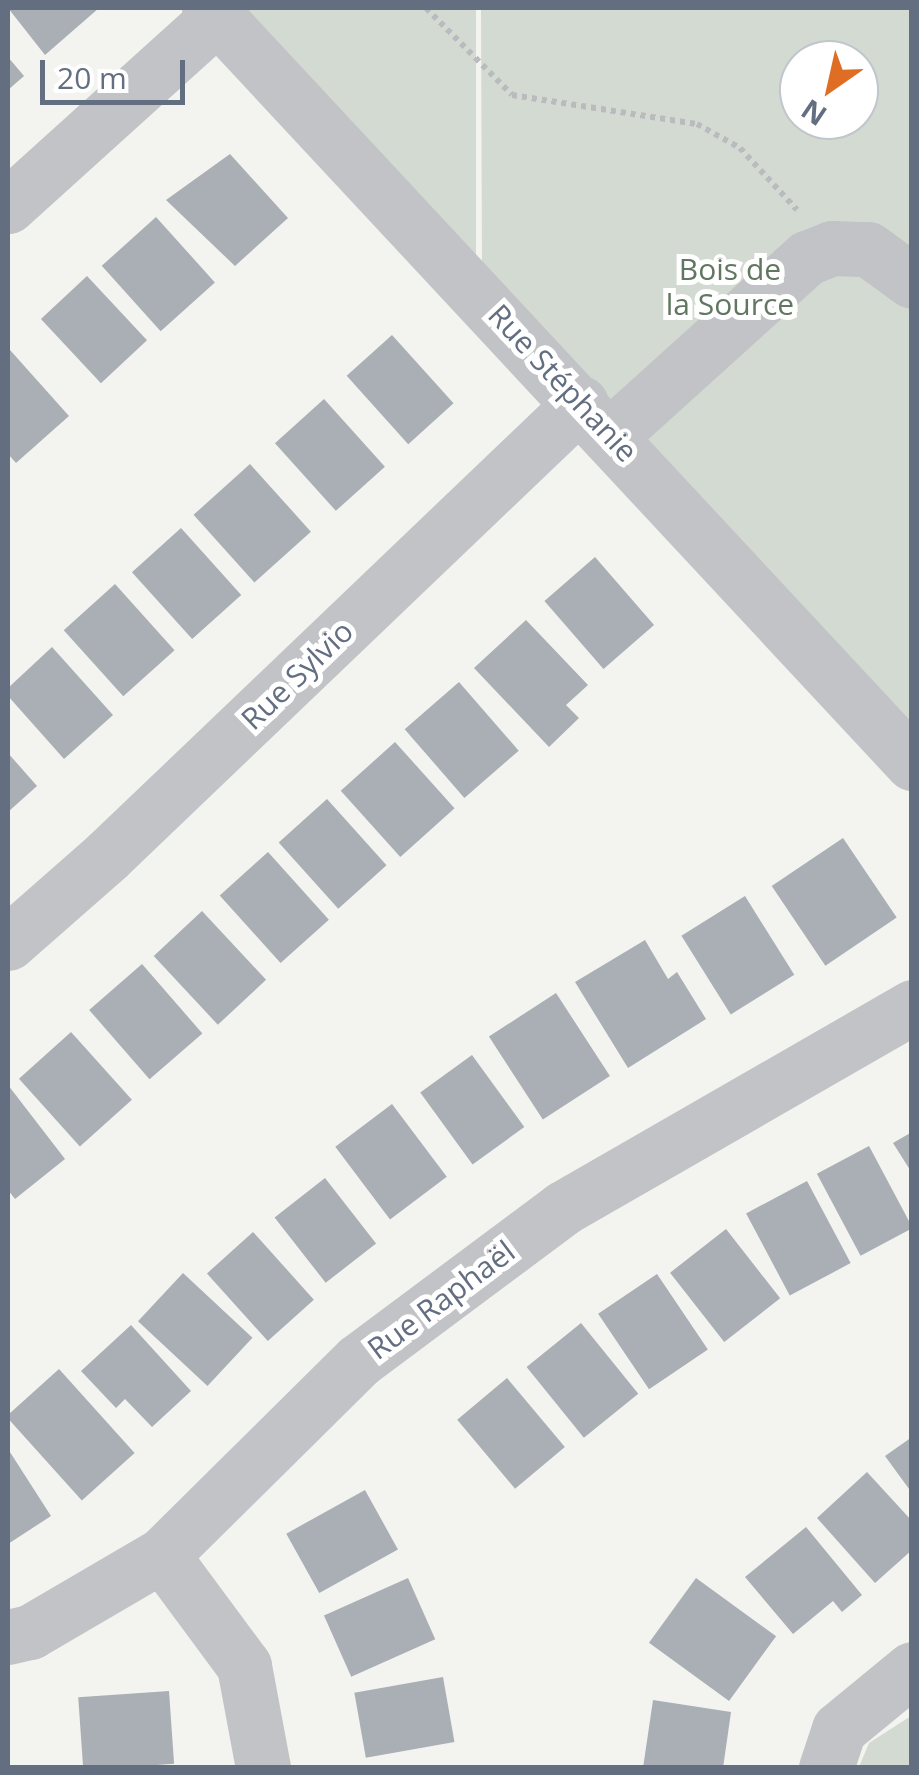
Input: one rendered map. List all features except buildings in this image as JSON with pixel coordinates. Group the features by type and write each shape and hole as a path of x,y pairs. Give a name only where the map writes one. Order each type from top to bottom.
{"street":[{"path":"8,206 213,12"},
{"name":"Rue Stéphanie","path":"213,12 596,418 912,763"},
{"path":"832,248 868,249 912,281"},
{"name":"Rue Sylvio","path":"8,943 596,418 806,258 832,248"},
{"name":"Rue Raphaël","path":"8,1637 30,1632 162,1555 358,1361 563,1208 912,1007"},
{"path":"162,1555 244,1666 263,1768"},
{"path":"826,1768 838,1729 912,1669"}],"path":[{"path":"426,8 512,95 644,111 697,124 740,148 832,248"}],"green space":[{"path":"219,8 476,8 476,290"},
{"name":"Bois de la Source","path":"481,8 911,8 911,763 482,276"},
{"path":"911,1716 911,1767 859,1767 869,1743"}]}
